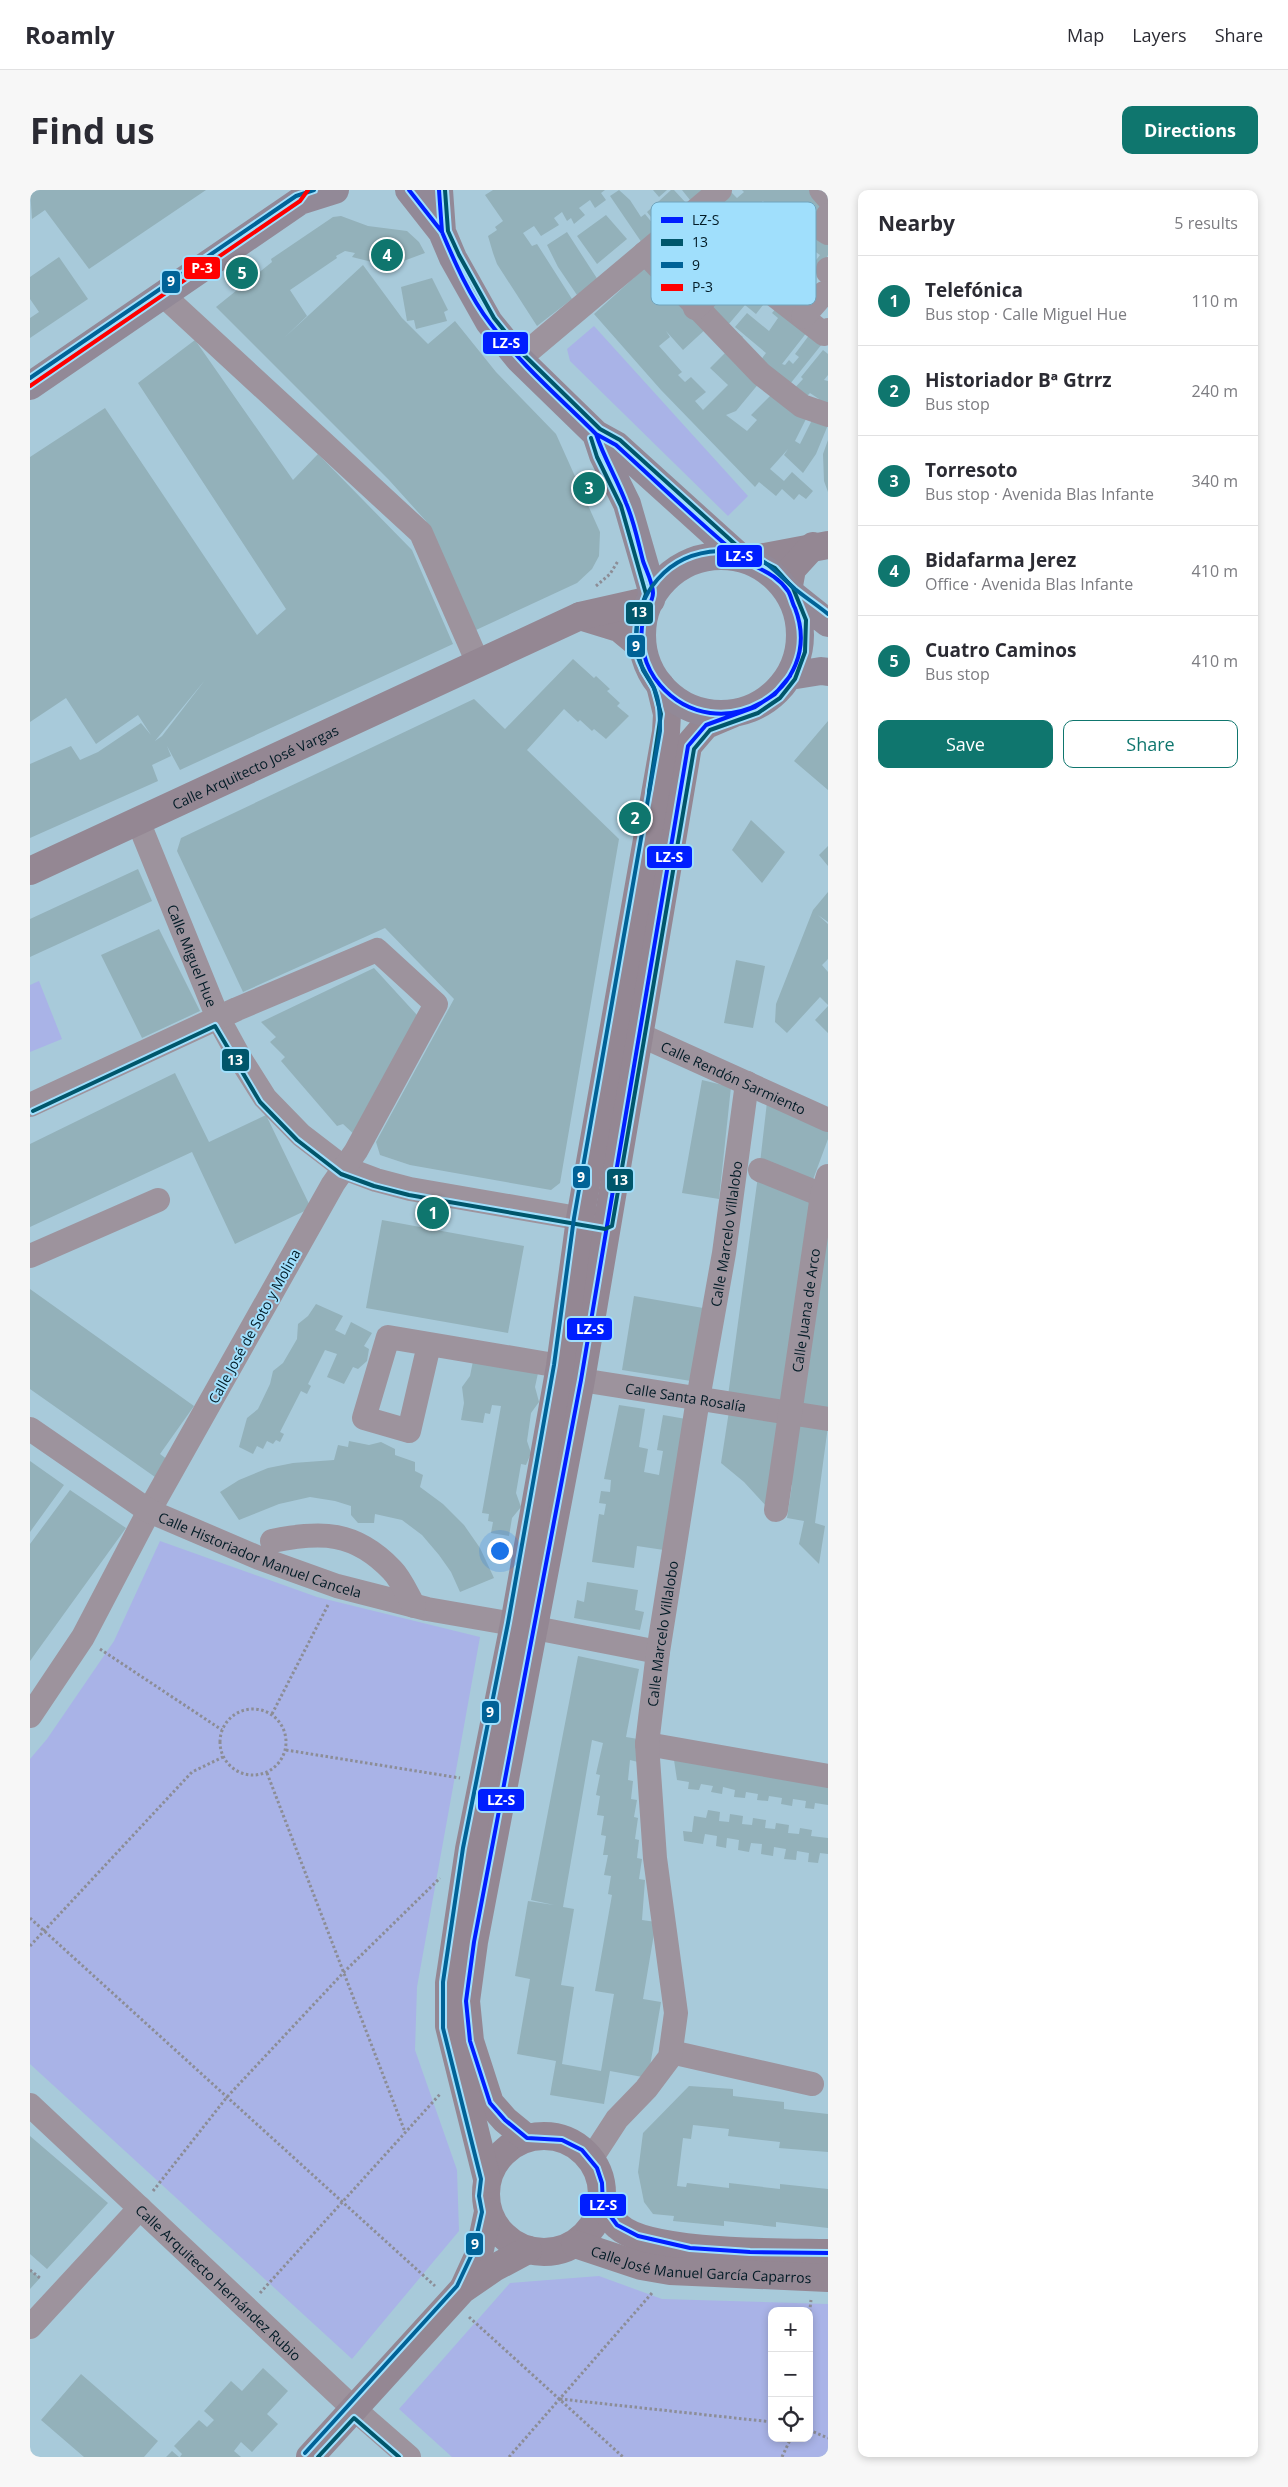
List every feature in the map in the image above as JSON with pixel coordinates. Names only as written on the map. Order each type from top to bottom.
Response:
[{"type":"main road","points":[[30,386],[164,296],[304,195],[334,190]]},
{"type":"main road","points":[[409,190],[442,232]]},
{"type":"main road","points":[[439,190],[442,232],[452,258],[488,322],[518,359],[596,434],[616,445],[744,559],[770,572],[788,591],[828,622]]},
{"type":"main road","points":[[596,434],[603,455],[627,504],[652,597]]},
{"type":"main road","points":[[744,559],[714,556],[681,566],[666,577],[652,597],[643,620],[642,647],[649,668],[660,685],[680,703],[705,713],[732,714],[755,707],[775,694],[790,676],[799,650],[800,622],[788,591]]},
{"type":"main road","points":[[790,676],[821,671],[828,672]]},
{"type":"street","points":[[706,202],[720,190]]},
{"type":"street","points":[[820,190],[828,198]]},
{"type":"street","points":[[828,215],[820,228],[828,234]]},
{"type":"street","points":[[518,359],[651,249]]},
{"type":"street","points":[[645,254],[651,260]]},
{"type":"street","points":[[816,295],[826,278]]},
{"type":"street","points":[[164,296],[420,533],[478,664]]},
{"type":"street","points":[[693,305],[761,374],[802,406],[828,415]]},
{"type":"street","points":[[696,308],[699,305]]},
{"type":"street","points":[[788,305],[824,334],[828,330]]},
{"type":"street","points":[[803,317],[810,305]]},
{"type":"street","points":[[744,559],[821,546]]},
{"type":"street","points":[[788,591],[792,569],[821,546]]},
{"type":"street","name":"Calle Arquitecto José Vargas","points":[[30,871],[580,616],[652,597]]},
{"type":"street","points":[[580,616],[619,628],[642,647]]},
{"type":"street","points":[[527,2138],[504,2120],[490,2103],[470,2041],[466,2001],[524,1626],[570,1373],[666,732],[667,714],[660,685]]},
{"type":"street","points":[[593,1221],[638,1034],[688,746],[706,725],[732,714]]},
{"type":"street","name":"Calle Miguel Hue","points":[[138,821],[218,1018],[240,1060],[265,1098],[301,1135],[344,1168],[376,1180],[410,1188],[593,1221]]},
{"type":"street","name":"Calle José de Soto y Molina","points":[[30,1716],[83,1637],[149,1511],[436,1004],[377,950],[218,1018]]},
{"type":"street","points":[[30,1106],[218,1018]]},
{"type":"street","name":"Calle Rendón Sarmiento","points":[[638,1034],[748,1082],[828,1120]]},
{"type":"street","name":"Calle Marcelo Villalobo","points":[[591,2159],[617,2119],[646,2089],[670,2057],[671,2052],[676,2013],[655,1858],[647,1744],[658,1652],[698,1400],[724,1253],[748,1082]]},
{"type":"street","points":[[760,1170],[825,1186]]},
{"type":"street","name":"Calle Juana de Arco","points":[[776,1510],[825,1186]]},
{"type":"street","points":[[30,1256],[158,1200]]},
{"type":"street","name":"Calle Santa Rosalía","points":[[429,1345],[698,1400],[828,1419]]},
{"type":"street","name":"Calle Historiador Manuel Cancela","points":[[30,1430],[149,1511],[258,1558],[337,1586],[414,1606],[658,1652]]},
{"type":"street","points":[[272,1541],[300,1535],[331,1535],[353,1542],[373,1554],[393,1571],[414,1606]]},
{"type":"street","points":[[487,2179],[449,2026],[449,1983],[482,1782],[524,1626]]},
{"type":"street","points":[[647,1744],[828,1776]]},
{"type":"street","points":[[671,2052],[812,2084]]},
{"type":"street","name":"Calle Arquitecto Hernández Rubio","points":[[30,2105],[354,2409],[409,2457]]},
{"type":"street","points":[[544,2135],[562,2138],[578,2146],[591,2159],[601,2180],[602,2204],[596,2220],[587,2233],[575,2244],[552,2252],[528,2250],[511,2242],[497,2229],[488,2212],[485,2196],[487,2179],[496,2161],[509,2147],[527,2138],[544,2135]]},
{"type":"street","name":"Calle José Manuel García Caparros","points":[[602,2204],[618,2227],[647,2240],[701,2249],[828,2253]]},
{"type":"street","points":[[30,2327],[140,2208]]},
{"type":"street","points":[[457,2296],[479,2254],[488,2212]]},
{"type":"street","name":"Calle José Manuel García Caparros","points":[[575,2244],[641,2266],[670,2271],[828,2278]]},
{"type":"street","points":[[310,2457],[457,2296],[494,2268],[528,2250]]},
{"type":"path","points":[[272,1714],[337,1586]]},
{"type":"path","points":[[83,1637],[222,1730]]},
{"type":"path","points":[[253,1709],[272,1714],[281,1724],[286,1737],[286,1750],[279,1764],[267,1773],[250,1776],[234,1770],[223,1757],[220,1744],[222,1730],[234,1715],[253,1709]]},
{"type":"path","points":[[286,1750],[482,1782]]},
{"type":"path","points":[[30,1946],[192,1772],[223,1757]]},
{"type":"path","points":[[267,1773],[405,2132]]},
{"type":"path","points":[[140,2208],[227,2097],[344,1972],[442,1876]]},
{"type":"path","points":[[30,1918],[342,2202],[457,2296],[560,2399],[623,2457]]},
{"type":"path","points":[[247,2308],[460,2073]]},
{"type":"path","points":[[30,2270],[40,2278]]},
{"type":"path","points":[[509,2457],[670,2271]]},
{"type":"path","points":[[560,2399],[768,2422]]},
{"type":"path","points":[[813,2432],[828,2438]]},
{"type":"path","points":[[782,2457],[789,2442]]},
{"type":"shaded area","points":[[594,326],[748,496],[728,516],[570,361],[567,349]]},
{"type":"shaded area","points":[[39,981],[62,1039],[30,1052],[30,985]]},
{"type":"shaded area","points":[[160,1541],[317,1597],[480,1637],[417,1987],[415,2050],[457,2170],[459,2231],[352,2359],[30,2064],[30,1759],[47,1739],[114,1641]]},
{"type":"shaded area","points":[[599,2276],[662,2299],[828,2304],[828,2457],[452,2457],[399,2409],[510,2283]]},
{"type":"building","points":[[30,190],[206,190],[89,269],[45,210],[32,219]]},
{"type":"building","points":[[493,190],[605,190],[601,193],[606,200],[595,208],[590,200],[579,208],[585,215],[574,224],[571,218],[567,221],[562,212],[554,218],[559,225],[541,236],[534,226],[523,233],[532,246],[537,244],[572,299],[537,326],[497,264],[493,253],[488,236],[497,230],[495,227],[503,221],[485,195]]},
{"type":"building","points":[[619,190],[630,200],[641,217],[645,214],[651,221],[651,236],[642,243],[610,196]]},
{"type":"building","points":[[653,190],[667,190],[659,197]]},
{"type":"building","points":[[671,190],[674,190],[685,202],[658,202]]},
{"type":"building","points":[[682,190],[703,190],[690,200]]},
{"type":"building","points":[[742,190],[812,190],[828,204],[817,227],[816,202],[720,202],[731,192],[737,198],[744,192]]},
{"type":"building","points":[[651,208],[651,217],[647,212]]},
{"type":"building","points":[[606,215],[627,239],[597,264],[577,236]]},
{"type":"building","points":[[341,216],[368,226],[407,231],[419,242],[425,253],[390,266],[389,262],[372,262],[352,257],[355,253],[345,251],[336,256],[337,258],[290,290],[307,316],[284,338],[363,265],[402,318],[428,344],[455,321],[496,372],[556,434],[600,532],[599,556],[592,569],[577,583],[476,630],[426,521],[389,480],[216,307],[272,262],[271,259],[333,217]]},
{"type":"building","points":[[567,232],[598,280],[577,295],[558,267],[547,245]]},
{"type":"building","points":[[822,233],[828,237],[828,255],[821,271],[816,267],[816,260],[820,255],[816,252],[816,240]]},
{"type":"building","points":[[59,257],[88,299],[30,338],[30,318],[39,312],[30,299],[30,277]]},
{"type":"building","points":[[649,264],[651,266],[651,305],[687,305],[708,327],[683,350],[666,331],[670,337],[659,346],[682,372],[678,375],[685,382],[691,377],[706,392],[695,401],[703,410],[728,385],[710,368],[727,351],[760,382],[736,411],[726,415],[747,431],[757,420],[751,415],[771,395],[807,417],[795,441],[800,444],[813,418],[828,425],[816,454],[803,473],[784,455],[788,449],[770,469],[784,481],[792,472],[813,491],[806,499],[799,494],[794,500],[782,489],[776,496],[759,482],[755,487],[661,390],[594,314]]},
{"type":"building","points":[[432,278],[448,310],[444,312],[447,321],[416,329],[414,320],[407,321],[401,287]]},
{"type":"building","points":[[816,284],[823,289],[816,297]]},
{"type":"building","points":[[712,305],[745,305],[728,325],[743,337],[737,344],[708,314]]},
{"type":"building","points":[[745,305],[763,305],[756,314]]},
{"type":"building","points":[[781,305],[811,327],[782,364],[785,365],[789,360],[793,364],[799,357],[795,354],[810,334],[826,339],[786,389],[757,365],[766,353],[735,327],[747,313],[769,331],[778,318],[772,313]]},
{"type":"building","points":[[798,305],[810,305],[803,313]]},
{"type":"building","points":[[195,340],[293,480],[318,454],[412,550],[453,644],[180,770],[167,746],[171,756],[152,765],[158,781],[30,838],[30,764],[71,746],[80,760],[98,752],[141,723],[151,735],[138,715],[96,744],[66,698],[30,722],[30,457],[105,408],[257,635],[286,609],[138,383]],"holes":[[[205,680],[162,736],[155,741]]]},
{"type":"building","points":[[823,350],[828,354],[828,375],[824,380],[828,381],[828,410],[815,405],[819,399],[810,393],[803,400],[790,393],[803,379],[801,377]]},
{"type":"building","points":[[828,440],[828,492],[824,481],[823,454]]},
{"type":"building","points":[[573,659],[594,678],[596,676],[610,689],[607,691],[620,703],[617,706],[629,716],[606,739],[594,729],[592,731],[580,720],[578,722],[564,709],[527,750],[619,839],[560,1183],[551,1190],[410,1165],[380,1155],[376,1142],[454,999],[385,928],[243,992],[177,851],[181,838],[474,699],[505,729]]},
{"type":"building","points":[[828,721],[828,790],[794,761]]},
{"type":"building","points":[[751,820],[785,852],[762,883],[732,850]]},
{"type":"building","points":[[828,846],[828,866],[819,855]]},
{"type":"building","points":[[138,869],[152,901],[30,957],[30,919]]},
{"type":"building","points":[[828,892],[828,922],[818,915],[828,924],[828,959],[822,965],[828,972],[828,1005],[820,997],[787,1033],[775,1022],[776,1004],[813,910]]},
{"type":"building","points":[[159,929],[200,1011],[142,1038],[101,955]]},
{"type":"building","points":[[736,960],[765,966],[753,1028],[724,1023]]},
{"type":"building","points":[[374,968],[417,1015],[357,1137],[343,1124],[337,1126],[281,1061],[285,1057],[270,1042],[276,1037],[261,1022]]},
{"type":"building","points":[[828,1006],[828,1033],[815,1020]]},
{"type":"building","points":[[175,1073],[209,1142],[266,1115],[311,1208],[235,1244],[192,1152],[30,1227],[30,1144]]},
{"type":"building","points":[[702,1080],[731,1087],[719,1199],[682,1193]]},
{"type":"building","points":[[767,1102],[828,1130],[828,1139],[811,1185],[760,1163]]},
{"type":"building","points":[[758,1176],[815,1201],[784,1405],[728,1396]]},
{"type":"building","points":[[382,1220],[524,1246],[508,1333],[366,1308]]},
{"type":"building","points":[[828,1223],[828,1412],[798,1409]]},
{"type":"building","points":[[30,1289],[194,1406],[160,1454],[168,1460],[155,1477],[30,1389]]},
{"type":"building","points":[[634,1296],[703,1308],[691,1381],[622,1370]]},
{"type":"building","points":[[316,1304],[343,1316],[335,1330],[345,1335],[351,1322],[372,1333],[364,1346],[369,1349],[367,1361],[358,1369],[353,1367],[344,1384],[327,1377],[337,1354],[325,1350],[308,1384],[311,1386],[307,1394],[301,1391],[280,1432],[284,1434],[280,1442],[276,1440],[273,1444],[267,1441],[263,1449],[257,1446],[253,1454],[239,1447],[247,1418],[258,1409],[270,1384],[273,1371],[283,1363],[297,1339],[298,1324],[308,1316]]},
{"type":"building","points":[[473,1361],[538,1373],[535,1387],[539,1402],[531,1413],[527,1441],[531,1453],[526,1465],[521,1464],[516,1493],[521,1507],[512,1518],[509,1536],[491,1533],[493,1522],[488,1521],[489,1514],[482,1513],[501,1406],[492,1405],[490,1414],[485,1413],[483,1423],[461,1420],[464,1403],[462,1387],[470,1376]]},
{"type":"building","points":[[619,1405],[645,1409],[639,1447],[648,1449],[644,1472],[659,1475],[663,1451],[657,1450],[663,1415],[686,1419],[664,1550],[637,1546],[634,1568],[592,1562],[599,1514],[604,1515],[606,1504],[599,1503],[601,1491],[610,1492],[611,1480],[604,1479]]},
{"type":"building","points":[[729,1411],[781,1419],[768,1508],[744,1482],[721,1463]]},
{"type":"building","points":[[797,1421],[828,1426],[815,1523],[825,1526],[819,1564],[799,1544],[804,1521],[787,1518],[792,1485],[788,1484]]},
{"type":"building","points":[[349,1441],[369,1445],[381,1442],[395,1449],[395,1455],[415,1462],[415,1471],[423,1475],[420,1487],[443,1504],[464,1525],[480,1548],[494,1578],[460,1592],[451,1572],[439,1555],[422,1535],[402,1520],[375,1514],[374,1523],[358,1523],[351,1515],[351,1506],[310,1497],[279,1504],[239,1520],[220,1492],[239,1480],[268,1468],[293,1463],[334,1460],[338,1445],[348,1447]]},
{"type":"building","points":[[30,1461],[64,1485],[30,1532]]},
{"type":"building","points":[[70,1490],[126,1528],[30,1661],[30,1544]]},
{"type":"building","points":[[587,1582],[638,1590],[635,1610],[644,1612],[640,1630],[574,1618],[577,1600],[584,1602]]},
{"type":"building","points":[[578,1656],[639,1669],[626,1737],[638,1739],[638,1762],[630,1760],[628,1780],[633,1781],[631,1799],[637,1800],[634,1817],[638,1818],[635,1839],[639,1840],[637,1858],[642,1859],[639,1879],[645,1880],[642,1920],[656,1922],[643,1999],[661,2002],[648,2078],[610,2071],[604,2104],[550,2095],[556,2061],[517,2054],[530,1979],[515,1976],[528,1901],[554,1905],[531,1900]],"holes":[[[592,1740],[603,1743],[596,1774],[600,1775],[596,1795],[600,1796],[597,1815],[604,1816],[601,1835],[606,1836],[603,1855],[608,1855],[604,1875],[611,1876],[608,1894],[612,1895],[595,1991],[614,1994],[601,2071],[562,2064],[574,1987],[561,1985],[574,1909],[563,1907]]]},
{"type":"building","points":[[674,1760],[828,1785],[828,1805],[815,1803],[814,1809],[805,1808],[806,1801],[793,1799],[792,1806],[781,1804],[782,1798],[769,1796],[768,1801],[757,1800],[758,1794],[746,1792],[745,1798],[734,1797],[735,1790],[723,1787],[722,1794],[711,1792],[713,1786],[701,1784],[699,1790],[688,1789],[689,1782],[677,1780]]},
{"type":"building","points":[[708,1810],[720,1812],[719,1821],[729,1822],[730,1814],[743,1816],[742,1824],[752,1825],[753,1818],[766,1820],[765,1828],[775,1829],[776,1823],[789,1825],[788,1833],[799,1834],[800,1828],[812,1830],[811,1836],[828,1838],[828,1854],[820,1853],[818,1863],[808,1862],[809,1853],[797,1851],[796,1860],[784,1859],[786,1849],[774,1847],[773,1856],[761,1854],[762,1844],[751,1843],[749,1852],[738,1850],[739,1840],[727,1838],[726,1848],[716,1846],[717,1836],[705,1834],[703,1844],[684,1841],[683,1831],[692,1832],[694,1816],[706,1818]]},
{"type":"building","points":[[689,2086],[733,2089],[733,2096],[784,2102],[784,2109],[828,2114],[828,2152],[779,2148],[780,2142],[728,2136],[729,2129],[693,2125],[691,2139],[683,2138],[677,2186],[686,2187],[687,2183],[729,2188],[729,2183],[780,2189],[780,2184],[828,2189],[828,2228],[776,2222],[776,2227],[724,2221],[724,2226],[673,2221],[674,2216],[653,2214],[644,2202],[638,2172],[643,2133]]},
{"type":"building","points":[[30,2136],[108,2203],[47,2269],[30,2254]]},
{"type":"building","points":[[30,2270],[40,2278],[30,2289]]},
{"type":"building","points":[[263,2368],[288,2391],[267,2414],[278,2424],[252,2452],[241,2442],[234,2451],[241,2457],[180,2457],[182,2454],[174,2446],[199,2420],[207,2427],[214,2420],[204,2411],[231,2381],[242,2391]]},
{"type":"building","points":[[81,2374],[158,2441],[144,2457],[84,2457],[41,2420]]},
{"type":"building","points":[[172,2451],[179,2457],[166,2457]]},
{"type":"transit line","name":"P-3","points":[[30,386],[300,201],[308,190]]},
{"type":"transit line","name":"9","points":[[30,378],[296,196],[314,190]]},
{"type":"transit line","name":"LZ-S","points":[[409,190],[442,232]]},
{"type":"transit line","name":"LZ-S","points":[[439,190],[442,232]]},
{"type":"transit line","name":"13","points":[[33,1111],[215,1026],[260,1102],[297,1140],[341,1174],[374,1186],[409,1195],[605,1229],[612,1226],[694,749],[710,730],[758,713],[780,698],[795,679],[805,652],[806,620],[793,588],[775,568],[745,553],[620,440],[600,429],[524,355],[494,318],[459,255],[448,231],[445,190]]},
{"type":"transit line","name":"LZ-S","points":[[442,232],[469,291],[490,323],[528,367],[596,434]]},
{"type":"transit line","name":"LZ-S","points":[[596,434],[616,445],[723,543],[745,561],[770,574],[789,593],[795,608],[801,638],[796,664],[782,687],[761,703],[737,712],[710,713],[684,704],[660,685],[650,670],[646,662],[641,635],[644,618],[653,596],[652,585],[643,561],[629,510],[596,434]]},
{"type":"transit line","name":"13","points":[[591,438],[597,457],[621,506],[646,594],[637,619],[636,648],[643,670],[654,688],[661,714],[649,792]]},
{"type":"transit line","name":"9","points":[[305,2453],[457,2286],[473,2252],[482,2212],[479,2196],[481,2179],[443,2028],[443,1982],[463,1848],[508,1623],[554,1365],[574,1218],[660,731],[657,697],[636,651],[637,626],[641,609],[648,593],[658,579],[684,559],[701,553],[734,551],[750,554],[763,561],[828,614]]},
{"type":"transit line","name":"LZ-S","points":[[790,676],[775,694],[755,707],[706,725],[688,746],[581,1380],[474,1942],[466,2001],[470,2041],[490,2103],[505,2120],[527,2138],[562,2140],[582,2150],[597,2168],[602,2183],[603,2206],[617,2225],[638,2236],[690,2248],[750,2252],[828,2253]]},
{"type":"transit line","name":"13","points":[[318,2457],[354,2418],[399,2457]]},
{"type":"place","name":"Bidafarma Jerez","points":[[387,255]]},
{"type":"place","name":"Cuatro Caminos","points":[[242,273]]},
{"type":"place","name":"Torresoto","points":[[589,488]]},
{"type":"place","name":"Historiador Bª Gtrrz","points":[[635,818]]},
{"type":"place","name":"Telefónica","points":[[433,1213]]}]
